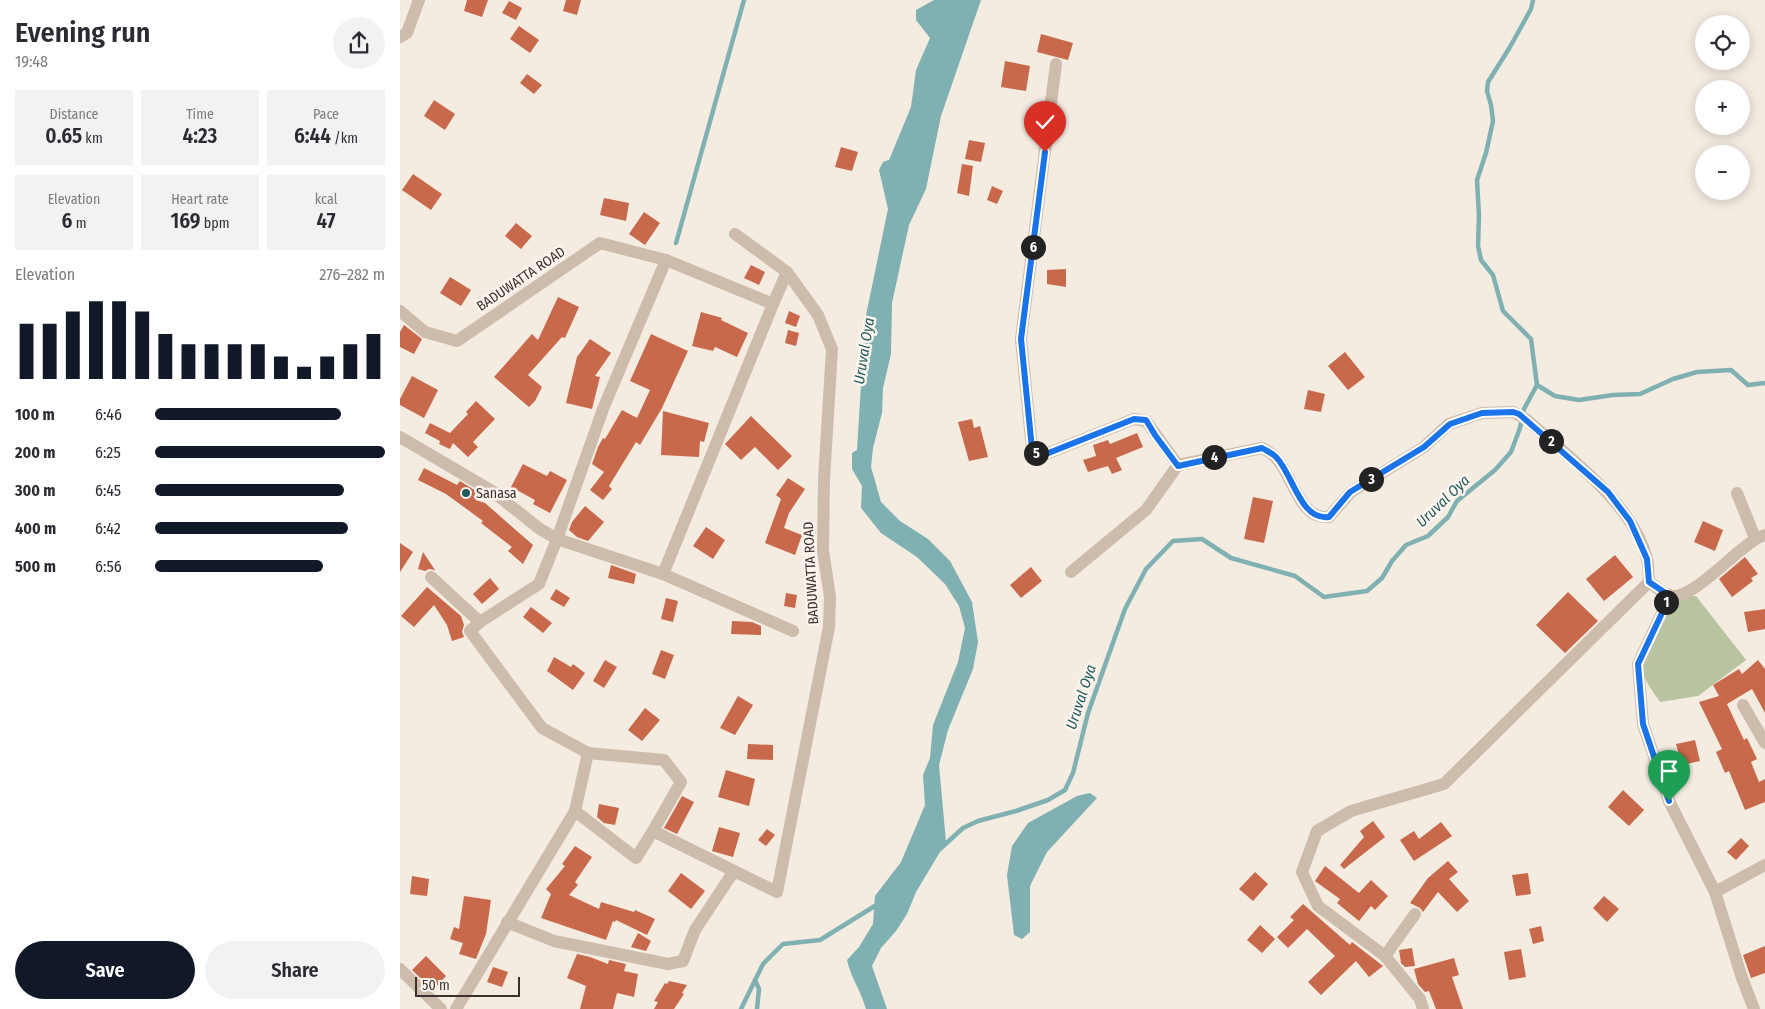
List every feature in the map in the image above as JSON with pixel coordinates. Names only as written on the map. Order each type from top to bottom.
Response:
[{"type":"street","points":[[404,35],[419,0]]},
{"type":"street","points":[[1056,64],[1021,339],[1032,449],[1037,454],[1046,454],[1140,418],[1146,420],[1178,466]]},
{"type":"street","name":"BADUWATTA ROAD","points":[[734,871],[777,892],[829,627],[830,597],[823,550],[824,480],[832,349],[818,315],[787,272],[735,234]]},
{"type":"street","name":"BADUWATTA ROAD","points":[[400,311],[425,332],[457,341],[600,243],[666,260],[773,304]]},
{"type":"street","points":[[575,811],[636,858],[681,782],[664,760],[588,753],[542,728],[470,631],[480,622],[539,584],[558,536],[602,409],[666,260]]},
{"type":"street","points":[[663,574],[787,272]]},
{"type":"street","points":[[1071,572],[1146,510],[1178,466],[1262,448],[1276,457],[1309,512],[1319,518],[1329,517],[1350,492],[1424,447],[1450,424],[1482,413],[1513,412],[1522,417],[1608,492],[1630,521],[1647,559],[1649,582]]},
{"type":"street","name":"BADUWATTA ROAD","points":[[400,437],[492,491],[540,529],[663,574],[794,631]]},
{"type":"street","points":[[1649,582],[1670,596],[1682,595],[1698,585],[1760,536],[1737,493]]},
{"type":"street","points":[[431,577],[480,622]]},
{"type":"street","points":[[1423,1009],[1420,999],[1385,956],[1318,906],[1302,872],[1317,831],[1351,811],[1444,784],[1649,582]]},
{"type":"street","points":[[1670,596],[1638,664],[1643,724],[1669,801],[1714,892],[1754,1009]]},
{"type":"street","points":[[1743,704],[1765,743]]},
{"type":"street","points":[[456,1009],[575,811],[588,753]]},
{"type":"street","points":[[508,922],[554,941],[668,964],[683,960],[695,930],[734,871],[653,831]]},
{"type":"street","points":[[1714,892],[1765,866]]},
{"type":"street","points":[[1385,956],[1415,914]]},
{"type":"street","points":[[400,970],[441,1009]]},
{"type":"green space","points":[[1670,596],[1696,596],[1746,660],[1698,696],[1660,702],[1649,686],[1638,664]]},
{"type":"water","points":[[934,0],[981,0],[941,116],[926,189],[909,225],[892,303],[891,354],[883,388],[882,413],[873,448],[871,467],[881,502],[900,521],[928,539],[950,561],[972,602],[978,642],[973,669],[948,730],[939,765],[946,842],[916,892],[907,914],[896,931],[881,948],[872,966],[887,1009],[866,1009],[847,960],[859,947],[873,924],[875,896],[901,862],[925,805],[923,775],[930,758],[933,725],[958,662],[965,628],[959,606],[945,584],[917,557],[881,533],[861,508],[862,486],[852,469],[852,453],[857,450],[865,320],[888,209],[879,170],[883,162],[889,160],[911,107],[916,70],[930,38],[916,20],[916,10]]},
{"type":"water","points":[[1090,793],[1097,798],[1047,852],[1030,886],[1030,932],[1022,939],[1014,935],[1007,875],[1012,846],[1028,823],[1077,796]]},
{"type":"building","points":[[467,0],[488,0],[482,17],[464,11]]},
{"type":"building","points":[[566,0],[581,0],[577,15],[563,11]]},
{"type":"building","points":[[509,1],[522,8],[516,20],[502,13]]},
{"type":"building","points":[[519,26],[539,40],[530,53],[510,39]]},
{"type":"building","points":[[1041,34],[1073,43],[1068,60],[1037,52]]},
{"type":"building","points":[[1005,61],[1030,66],[1026,91],[1001,87]]},
{"type":"building","points":[[527,74],[542,85],[534,94],[520,83]]},
{"type":"building","points":[[434,100],[455,114],[445,130],[424,116]]},
{"type":"building","points":[[969,140],[985,143],[981,162],[965,159]]},
{"type":"building","points":[[841,147],[858,152],[852,171],[835,167]]},
{"type":"building","points":[[962,164],[973,166],[969,196],[957,193]]},
{"type":"building","points":[[413,174],[442,194],[431,210],[402,190]]},
{"type":"building","points":[[992,186],[1003,191],[997,204],[987,200]]},
{"type":"building","points":[[604,198],[629,203],[626,221],[600,215]]},
{"type":"building","points":[[644,212],[660,223],[645,245],[629,234]]},
{"type":"building","points":[[516,223],[532,236],[521,249],[505,236]]},
{"type":"building","points":[[751,265],[765,272],[759,285],[744,278]]},
{"type":"building","points":[[1066,269],[1066,287],[1047,284],[1047,270]]},
{"type":"building","points":[[450,277],[471,290],[461,306],[440,293]]},
{"type":"building","points":[[558,297],[579,307],[565,338],[562,337],[528,375],[542,387],[535,401],[529,407],[494,377],[532,334],[538,340]]},
{"type":"building","points":[[789,311],[800,316],[796,327],[785,323]]},
{"type":"building","points":[[701,312],[722,318],[721,320],[748,333],[737,357],[715,347],[713,351],[692,346]]},
{"type":"building","points":[[404,325],[422,339],[414,354],[400,347],[400,332]]},
{"type":"building","points":[[788,330],[799,333],[796,346],[785,343]]},
{"type":"building","points":[[651,334],[688,351],[662,408],[640,445],[636,442],[609,486],[612,489],[603,500],[590,490],[604,472],[592,464],[603,438],[605,439],[622,410],[637,418],[650,390],[630,381]]},
{"type":"building","points":[[590,339],[611,353],[595,376],[600,377],[592,409],[566,403],[577,357]]},
{"type":"building","points":[[1345,352],[1365,377],[1348,390],[1328,366]]},
{"type":"building","points":[[412,376],[438,390],[424,418],[400,405],[400,399]]},
{"type":"building","points":[[1308,390],[1325,394],[1321,412],[1304,409]]},
{"type":"building","points":[[476,401],[495,419],[473,442],[478,447],[468,457],[453,443],[450,449],[439,444],[440,441],[425,433],[430,423],[450,433],[468,414],[466,412]]},
{"type":"building","points":[[663,411],[709,423],[704,442],[700,441],[699,457],[661,455]]},
{"type":"building","points":[[751,416],[792,456],[778,470],[755,447],[741,460],[725,444]]},
{"type":"building","points":[[972,419],[974,428],[980,426],[988,457],[969,461],[958,422]]},
{"type":"building","points":[[1137,433],[1143,447],[1116,458],[1122,470],[1112,474],[1108,466],[1088,472],[1083,460],[1096,456],[1093,445],[1108,440],[1110,444]]},
{"type":"building","points":[[523,464],[547,476],[550,471],[567,480],[550,513],[533,504],[535,500],[511,487]]},
{"type":"building","points":[[424,468],[457,485],[460,481],[481,494],[476,500],[485,503],[533,545],[523,564],[508,551],[512,547],[481,523],[483,521],[446,494],[418,480]]},
{"type":"building","points":[[788,478],[805,489],[789,513],[784,528],[802,535],[795,555],[765,543],[781,499],[776,495]]},
{"type":"building","points":[[1253,497],[1273,501],[1264,543],[1244,539]]},
{"type":"building","points":[[585,506],[604,522],[588,541],[577,537],[569,530],[572,522]]},
{"type":"building","points":[[1703,521],[1723,530],[1715,551],[1694,542]]},
{"type":"building","points":[[706,527],[725,540],[713,559],[693,546]]},
{"type":"building","points":[[400,543],[413,552],[400,572]]},
{"type":"building","points":[[423,552],[435,570],[429,569],[425,571],[418,569]]},
{"type":"building","points":[[1615,555],[1633,577],[1604,601],[1586,579]]},
{"type":"building","points":[[1745,557],[1758,574],[1751,578],[1753,581],[1732,597],[1719,579]]},
{"type":"building","points":[[611,565],[636,574],[634,584],[608,578]]},
{"type":"building","points":[[1031,567],[1042,581],[1021,598],[1010,585]]},
{"type":"building","points":[[490,578],[499,589],[482,604],[473,594]]},
{"type":"building","points":[[427,587],[461,616],[464,625],[462,632],[464,637],[452,641],[447,625],[434,605],[414,627],[401,616]]},
{"type":"building","points":[[556,589],[570,598],[564,607],[550,599]]},
{"type":"building","points":[[1568,592],[1598,621],[1565,653],[1536,625]]},
{"type":"building","points":[[786,593],[797,595],[795,608],[784,606]]},
{"type":"building","points":[[666,598],[678,601],[673,622],[661,619]]},
{"type":"building","points":[[531,607],[552,623],[543,633],[523,617]]},
{"type":"building","points":[[1765,609],[1765,629],[1748,632],[1744,612]]},
{"type":"building","points":[[732,621],[752,622],[761,626],[761,635],[731,634]]},
{"type":"building","points":[[661,650],[674,655],[665,679],[652,674]]},
{"type":"building","points":[[554,657],[571,667],[573,664],[585,673],[573,690],[547,671]]},
{"type":"building","points":[[605,660],[617,667],[604,688],[593,681]]},
{"type":"building","points":[[1758,660],[1765,669],[1765,713],[1752,689],[1727,704],[1744,740],[1747,738],[1757,759],[1751,762],[1759,782],[1765,779],[1765,802],[1745,810],[1729,771],[1725,773],[1716,752],[1722,749],[1699,702],[1719,696],[1713,685],[1739,669],[1742,674]]},
{"type":"building","points":[[738,696],[753,705],[735,735],[720,728]]},
{"type":"building","points":[[645,708],[660,720],[642,741],[628,730]]},
{"type":"building","points":[[1695,740],[1700,761],[1682,765],[1676,744]]},
{"type":"building","points":[[748,744],[773,745],[773,760],[747,759]]},
{"type":"building","points":[[726,770],[755,779],[749,806],[718,797]]},
{"type":"building","points":[[1623,790],[1644,810],[1629,826],[1608,807]]},
{"type":"building","points":[[682,796],[694,802],[677,834],[664,828]]},
{"type":"building","points":[[599,804],[619,808],[615,825],[604,823],[597,817]]},
{"type":"building","points":[[1373,821],[1385,837],[1344,869],[1340,865],[1364,837],[1360,831]]},
{"type":"building","points":[[1441,822],[1452,836],[1414,861],[1400,840],[1414,831],[1419,839]]},
{"type":"building","points":[[719,827],[740,833],[733,857],[712,851]]},
{"type":"building","points":[[767,829],[775,835],[766,846],[758,840]]},
{"type":"building","points":[[1741,838],[1749,846],[1736,860],[1727,852]]},
{"type":"building","points":[[575,846],[592,857],[575,882],[578,885],[569,895],[599,909],[601,902],[634,912],[635,910],[655,919],[647,935],[616,920],[615,922],[613,921],[606,940],[541,918],[551,894],[546,889],[565,866],[562,864]]},
{"type":"building","points":[[1448,861],[1458,872],[1449,879],[1469,901],[1457,912],[1438,892],[1423,912],[1420,908],[1410,903],[1428,878]]},
{"type":"building","points":[[1325,866],[1359,893],[1371,880],[1388,896],[1375,910],[1371,906],[1359,921],[1337,903],[1340,899],[1315,881]]},
{"type":"building","points":[[1255,872],[1268,884],[1253,901],[1239,889]]},
{"type":"building","points":[[681,873],[705,891],[691,909],[668,891]]},
{"type":"building","points":[[1528,873],[1531,894],[1516,896],[1512,875]]},
{"type":"building","points":[[412,876],[429,879],[427,896],[410,894]]},
{"type":"building","points":[[464,896],[491,900],[486,934],[476,959],[459,954],[463,943],[450,939],[454,927],[459,929]]},
{"type":"building","points":[[1604,896],[1619,909],[1607,922],[1593,908]]},
{"type":"building","points":[[1303,904],[1350,945],[1352,942],[1383,966],[1369,977],[1356,961],[1321,995],[1308,982],[1335,956],[1307,929],[1288,948],[1277,937],[1294,920],[1290,917]]},
{"type":"building","points":[[1260,925],[1275,939],[1262,953],[1247,940]]},
{"type":"building","points":[[1541,926],[1544,941],[1533,944],[1529,929]]},
{"type":"building","points":[[638,933],[651,941],[646,951],[631,947]]},
{"type":"building","points":[[1765,946],[1765,973],[1751,978],[1743,955]]},
{"type":"building","points":[[1412,948],[1415,966],[1405,967],[1401,963],[1399,950]]},
{"type":"building","points":[[1521,949],[1526,977],[1509,980],[1504,952]]},
{"type":"building","points":[[577,954],[608,964],[609,960],[626,964],[624,971],[638,974],[634,997],[617,993],[613,1009],[580,1009],[586,986],[567,978]]},
{"type":"building","points":[[426,956],[446,976],[433,990],[412,970]]},
{"type":"building","points":[[1454,958],[1459,975],[1452,977],[1463,1009],[1436,1009],[1429,991],[1425,992],[1418,984],[1414,969]]},
{"type":"building","points":[[493,967],[508,972],[502,987],[487,982]]},
{"type":"building","points":[[669,981],[687,985],[682,993],[684,994],[674,1009],[654,1009],[658,1002],[654,1001],[665,983],[667,984]]},
{"type":"waterway","points":[[676,243],[744,0]]},
{"type":"waterway","points":[[1533,0],[1531,9],[1488,82],[1487,91],[1493,121],[1486,153],[1477,180],[1478,246],[1481,260],[1493,275],[1503,311],[1531,339],[1537,385]]},
{"type":"waterway","name":"Uruval Oya","points":[[940,849],[963,828],[978,821],[1048,800],[1065,790],[1073,773],[1088,713],[1125,609],[1146,569],[1173,541],[1202,539],[1231,558],[1295,576],[1324,597],[1367,591],[1382,578],[1392,561],[1406,545],[1428,536],[1448,517],[1457,501],[1495,470],[1511,452],[1520,428],[1524,409],[1537,385],[1555,396],[1579,400],[1613,395],[1640,394],[1673,379],[1697,372],[1731,370],[1748,385],[1765,383]]},
{"type":"waterway","name":"Uruval Oya","points":[[741,1009],[763,964],[783,944],[820,940],[878,904]]},
{"type":"waterway","points":[[755,980],[759,989],[757,1009]]},
{"type":"place","name":"Sanasa","points":[[466,493]]},
{"type":"route","points":[[1045,152],[1021,339],[1032,449],[1037,454],[1046,454],[1140,418],[1146,420],[1178,466],[1262,448],[1276,457],[1309,512],[1319,518],[1329,517],[1350,492],[1424,447],[1450,424],[1482,413],[1513,412],[1519,414],[1608,492],[1630,521],[1647,559],[1649,582],[1670,596],[1638,664],[1643,724],[1669,801]]}]
